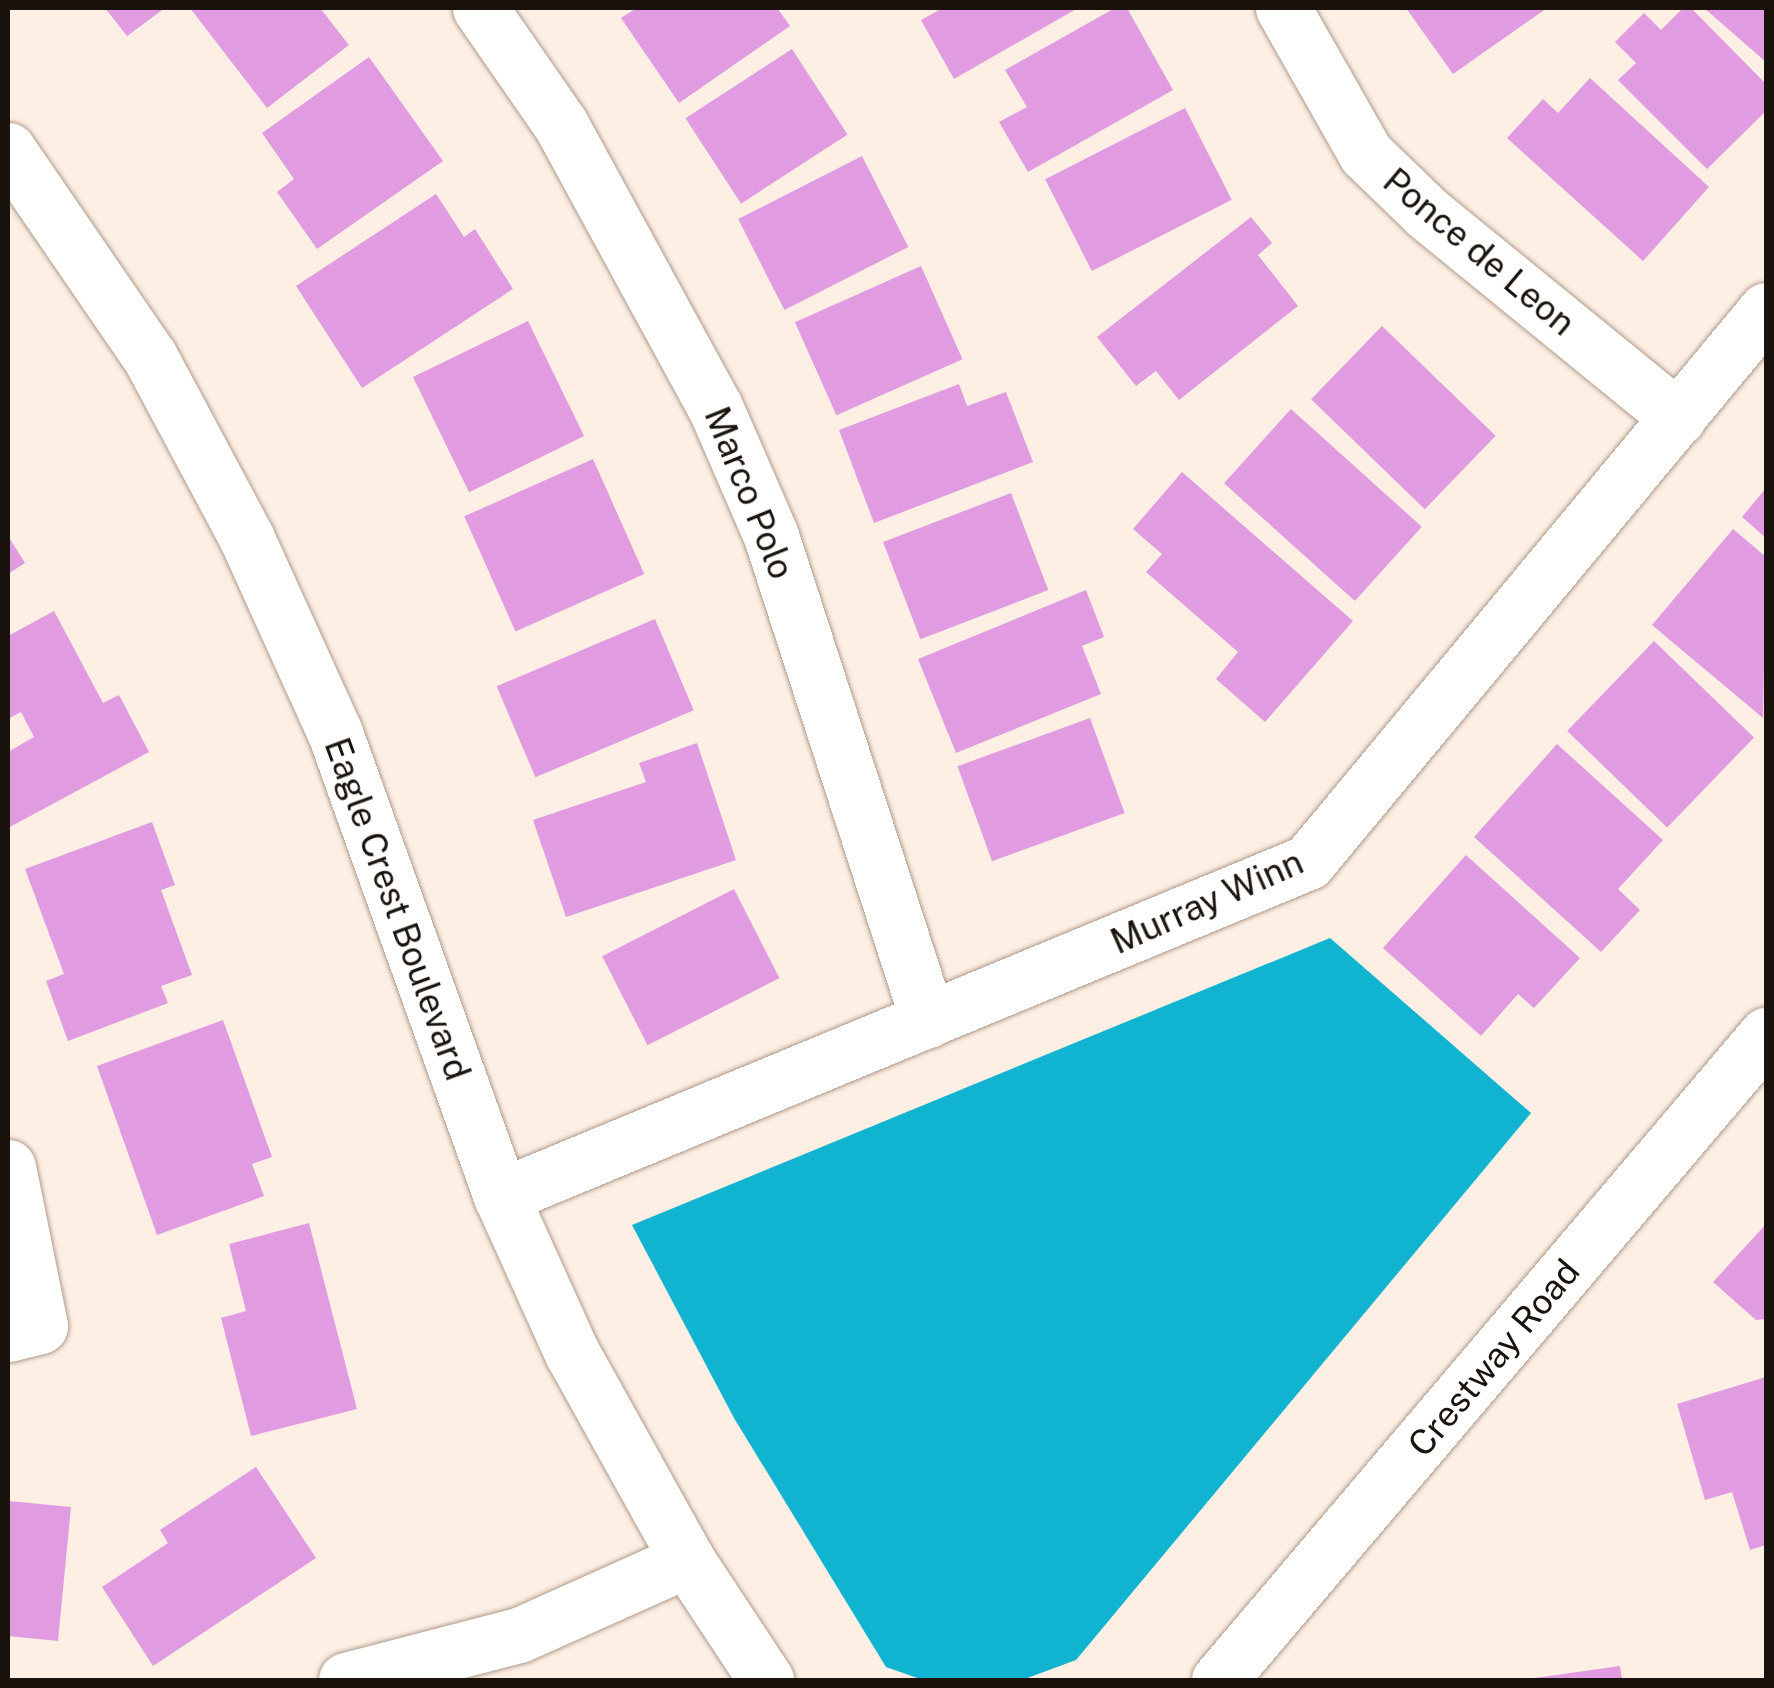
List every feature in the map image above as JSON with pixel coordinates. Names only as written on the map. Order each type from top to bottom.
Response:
[{"type":"street","name":"Marco Polo","points":[[480,8],[562,125],[716,408],[771,536],[928,1020]]},
{"type":"street","name":"Ponce de Leon","points":[[1283,8],[1366,154],[1427,214],[1678,418]]},
{"type":"street","name":"Eagle Crest Boulevard","points":[[8,150],[150,357],[247,539],[334,734],[501,1196],[572,1354],[687,1560],[766,1680]]},
{"type":"street","name":"Murray Winn","points":[[501,1196],[1308,862],[1766,310]]},
{"type":"street","name":"Crestway Road","points":[[1218,1680],[1766,1035]]},
{"type":"street","points":[[8,1167],[24,1330]]},
{"type":"street","points":[[346,1680],[519,1636],[687,1560]]},
{"type":"water","points":[[1330,938],[1531,1113],[1076,1660],[1022,1680],[923,1680],[886,1667],[734,1418],[632,1225]]},
{"type":"building","points":[[105,8],[165,8],[127,36]]},
{"type":"building","points":[[190,8],[320,8],[349,45],[267,108]]},
{"type":"building","points":[[637,8],[777,8],[790,26],[679,103],[621,18]]},
{"type":"building","points":[[943,8],[1078,8],[954,79],[921,20]]},
{"type":"building","points":[[1115,8],[1127,8],[1173,90],[1028,172],[999,122],[1027,107],[1005,70]]},
{"type":"building","points":[[1406,8],[1547,8],[1453,74]]},
{"type":"building","points":[[1683,8],[1691,8],[1766,84],[1766,111],[1707,169],[1618,80],[1636,63],[1615,42],[1644,13],[1661,30]]},
{"type":"building","points":[[1704,8],[1766,8],[1766,62]]},
{"type":"building","points":[[792,49],[848,135],[741,204],[685,118]]},
{"type":"building","points":[[369,57],[443,161],[317,249],[277,192],[294,179],[262,133]]},
{"type":"building","points":[[1590,78],[1709,187],[1643,261],[1507,138],[1543,99],[1558,113]]},
{"type":"building","points":[[1185,108],[1232,200],[1092,271],[1045,179]]},
{"type":"building","points":[[862,156],[908,247],[784,310],[738,219]]},
{"type":"building","points":[[436,194],[464,237],[475,229],[513,289],[362,388],[296,286]]},
{"type":"building","points":[[1251,217],[1272,243],[1258,255],[1298,306],[1179,400],[1156,371],[1136,386],[1097,337]]},
{"type":"building","points":[[921,266],[962,359],[836,415],[795,322]]},
{"type":"building","points":[[528,321],[584,436],[469,492],[413,377]]},
{"type":"building","points":[[1382,326],[1496,436],[1425,509],[1311,399]]},
{"type":"building","points":[[959,384],[967,406],[1006,392],[1033,462],[874,523],[839,430]]},
{"type":"building","points":[[1291,409],[1422,527],[1355,601],[1224,483]]},
{"type":"building","points":[[593,459],[644,574],[515,631],[464,516]]},
{"type":"building","points":[[1182,472],[1353,621],[1265,722],[1216,679],[1238,652],[1146,572],[1162,554],[1133,529]]},
{"type":"building","points":[[1766,488],[1766,538],[1742,517]]},
{"type":"building","points":[[1011,493],[1048,590],[920,639],[883,542]]},
{"type":"building","points":[[1733,529],[1766,557],[1763,718],[1652,625]]},
{"type":"building","points":[[8,536],[25,563],[8,574]]},
{"type":"building","points":[[1086,590],[1104,637],[1082,646],[1101,694],[956,753],[918,659]]},
{"type":"building","points":[[54,611],[103,703],[119,695],[149,752],[8,828],[8,752],[34,737],[21,712],[8,719],[8,636]]},
{"type":"building","points":[[655,619],[694,710],[535,777],[497,686]]},
{"type":"building","points":[[1654,641],[1754,738],[1667,827],[1567,731]]},
{"type":"building","points":[[1090,718],[1125,813],[992,861],[958,766]]},
{"type":"building","points":[[697,743],[736,860],[566,917],[533,820],[646,782],[639,763]]},
{"type":"building","points":[[1557,744],[1663,840],[1618,889],[1640,910],[1601,952],[1474,837]]},
{"type":"building","points":[[152,822],[175,885],[161,890],[192,975],[161,986],[168,1003],[68,1041],[46,981],[64,974],[25,869]]},
{"type":"building","points":[[1466,855],[1580,958],[1534,1008],[1518,994],[1481,1036],[1383,948]]},
{"type":"building","points":[[734,889],[779,978],[648,1045],[602,956]]},
{"type":"building","points":[[223,1020],[272,1157],[252,1164],[264,1196],[157,1235],[97,1066]]},
{"type":"building","points":[[309,1223],[357,1409],[251,1436],[221,1318],[246,1311],[229,1244]]},
{"type":"building","points":[[1766,1224],[1766,1319],[1756,1320],[1713,1282]]},
{"type":"building","points":[[1766,1377],[1766,1545],[1750,1550],[1732,1492],[1705,1500],[1677,1404]]},
{"type":"building","points":[[256,1467],[316,1558],[153,1666],[102,1587],[168,1543],[160,1530]]},
{"type":"building","points":[[9,1501],[71,1507],[58,1641],[8,1636]]},
{"type":"building","points":[[1620,1666],[1622,1680],[1535,1680],[1535,1678]]}]
